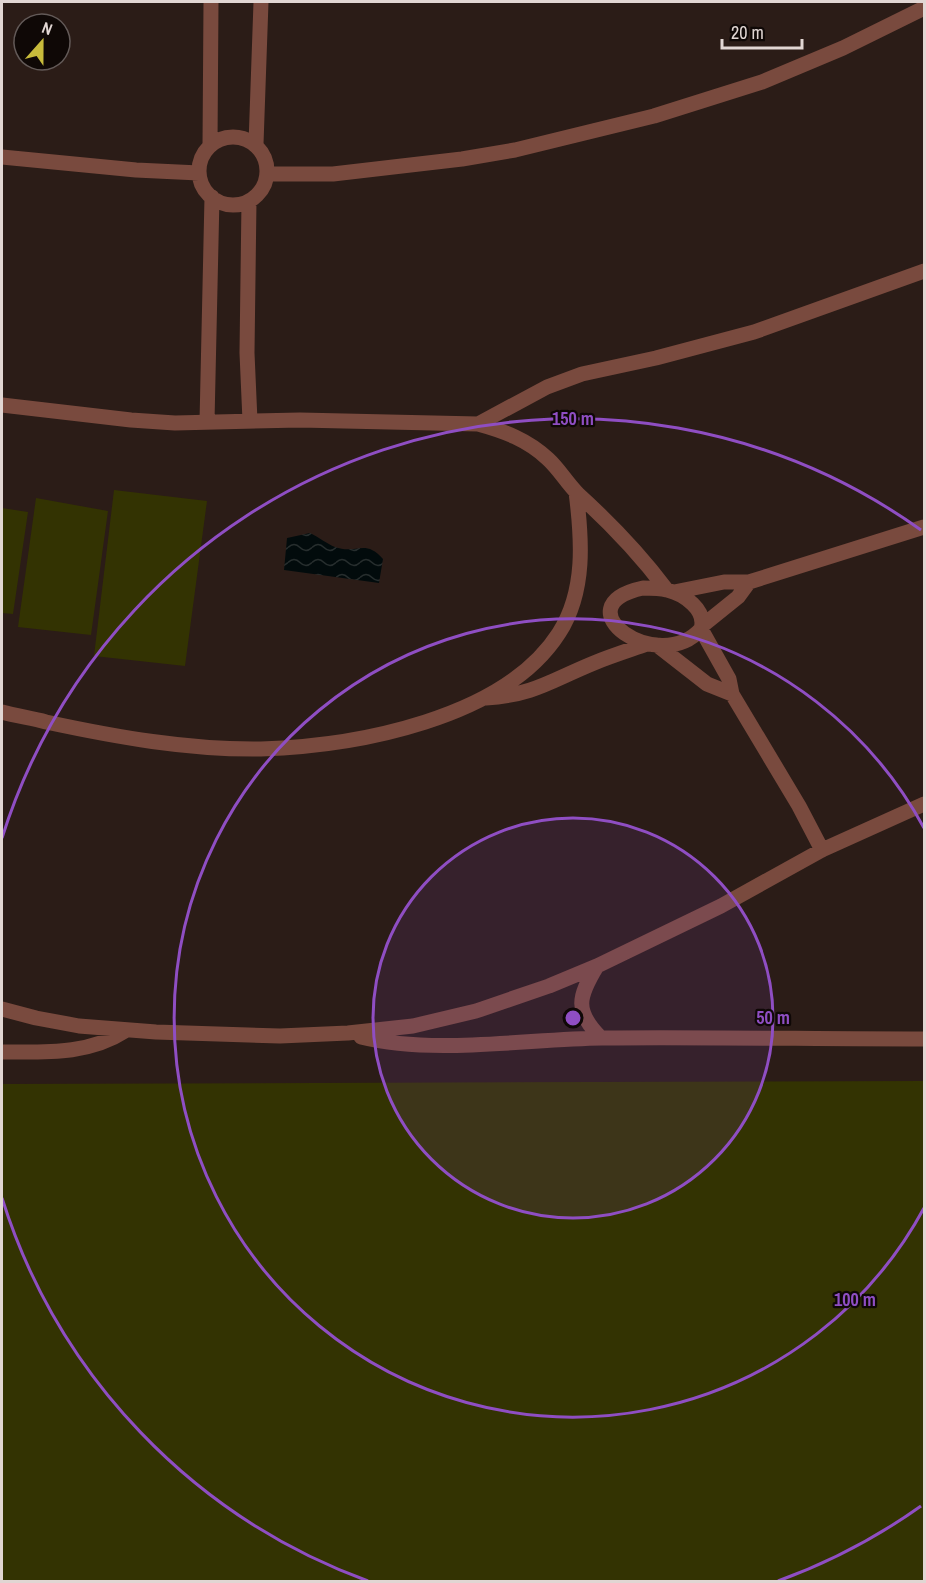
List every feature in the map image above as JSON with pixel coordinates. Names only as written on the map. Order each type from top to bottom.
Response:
[{"type":"street","points":[[210,145],[212,2]]},
{"type":"street","points":[[256,144],[261,2]]},
{"type":"street","points":[[268,174],[333,174],[462,159],[515,150],[654,116],[762,82],[843,48],[924,8]]},
{"type":"street","points":[[224,137],[241,137],[256,144],[266,158],[268,174],[262,190],[249,201],[234,205],[222,204],[205,191],[199,173],[200,159],[210,145],[224,137]]},
{"type":"street","points":[[2,157],[136,170],[199,173]]},
{"type":"street","points":[[207,422],[212,197]]},
{"type":"street","points":[[249,201],[247,353],[250,421]]},
{"type":"street","points":[[478,424],[547,387],[582,374],[656,358],[754,332],[924,271]]},
{"type":"street","points":[[2,405],[131,420],[207,422],[300,420],[478,424],[501,430],[534,447],[549,459],[576,492],[603,516],[670,591],[691,603],[702,618],[702,628],[729,679],[732,694],[799,806],[822,850]]},
{"type":"street","points":[[2,712],[81,730],[156,742],[261,749],[318,744],[394,730],[449,714],[483,698],[520,675],[535,662],[560,632],[568,614],[580,572],[582,548],[576,492]]},
{"type":"street","points":[[732,694],[707,684],[652,645],[623,633],[610,619],[609,612],[613,602],[621,594],[643,588],[670,591],[724,582],[749,582],[924,527]]},
{"type":"street","points":[[483,698],[509,696],[536,690],[593,663],[652,645],[669,646],[682,642],[738,597],[749,582]]},
{"type":"street","points":[[2,1009],[79,1026],[280,1036],[348,1033],[413,1026],[441,1020],[549,986],[597,966],[721,906],[822,850],[924,804]]},
{"type":"street","points":[[597,966],[586,984],[581,1002],[583,1017],[588,1026],[601,1038]]},
{"type":"street","points":[[2,1052],[74,1050],[103,1043],[125,1030]]},
{"type":"street","points":[[348,1033],[391,1043],[449,1045],[601,1038],[924,1039]]},
{"type":"shaded area","points":[[114,490],[207,501],[185,666],[94,656]]},
{"type":"shaded area","points":[[36,498],[108,511],[91,635],[18,627]]},
{"type":"shaded area","points":[[2,508],[28,512],[13,614],[2,613]]},
{"type":"shaded area","points":[[924,1081],[924,1581],[2,1581],[2,1084]]},
{"type":"water","points":[[310,533],[335,547],[365,548],[377,553],[383,559],[379,583],[284,570],[287,538]]}]
